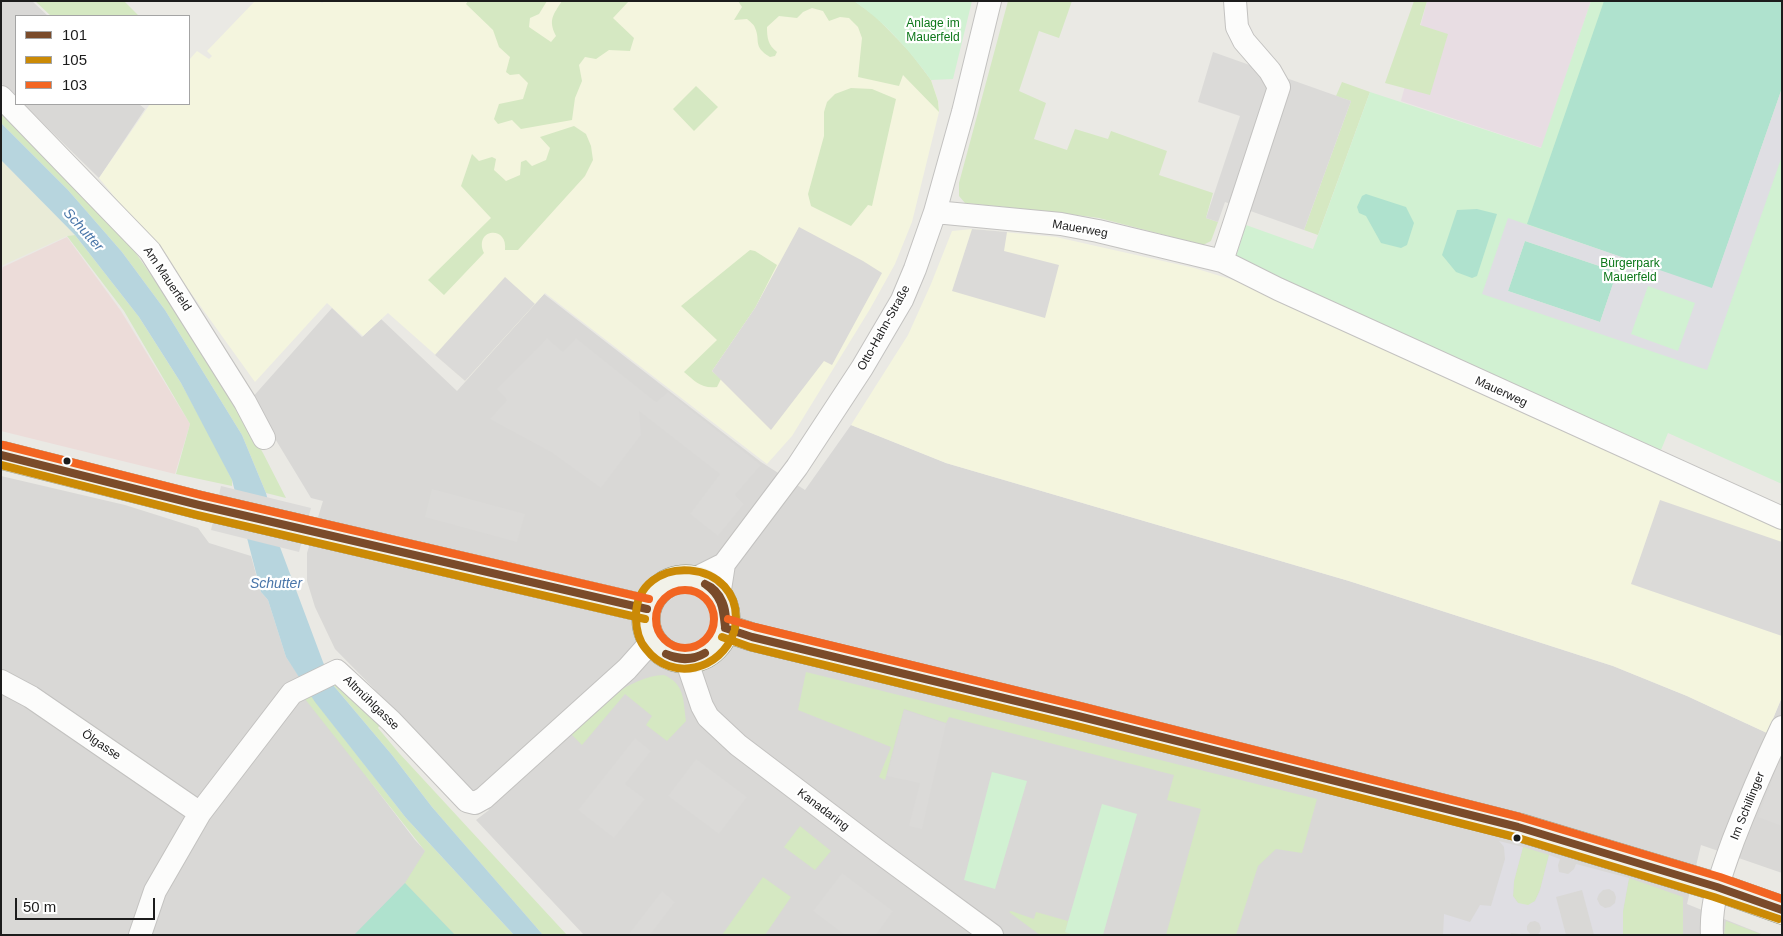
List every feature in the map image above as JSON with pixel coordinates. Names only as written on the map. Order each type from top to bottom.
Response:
[{"type":"street","name":"Otto-Hahn-Straße","points":[[694,579],[724,564],[810,448],[862,368],[902,300],[935,212],[963,112],[990,1]]},
{"type":"street","points":[[1222,261],[1279,87],[1270,71],[1244,41],[1237,27],[1235,1]]},
{"type":"street","name":"Am Mauerfeld","points":[[1,97],[150,251],[245,402],[264,438]]},
{"type":"street","name":"Mauerweg","points":[[935,212],[1062,224],[1222,261],[1286,293],[1782,518]]},
{"type":"street","points":[[1,455],[216,508],[647,609]]},
{"type":"street","name":"Otto-Hahn-Straße","points":[[719,596],[724,564]]},
{"type":"street","points":[[681,579],[694,579],[712,588],[719,596],[726,616],[725,628],[720,640],[711,650],[699,657],[686,659],[673,657],[661,651],[652,641],[647,631],[645,620],[647,609],[651,598],[659,588],[681,579]]},
{"type":"street","points":[[725,628],[1518,827],[1717,887],[1782,910]]},
{"type":"street","name":"Altmühlgasse","points":[[140,935],[155,891],[200,813],[292,693],[334,672],[391,721],[466,800],[475,803],[484,798],[627,669],[652,641]]},
{"type":"street","name":"Kanadaring","points":[[686,659],[702,706],[708,717],[738,745],[992,935]]},
{"type":"street","name":"Ölgasse","points":[[1,681],[31,697],[200,813]]},
{"type":"street","name":"Im Schillinger","points":[[1717,887],[1749,799],[1782,727]]},
{"type":"street","points":[[1712,935],[1711,920],[1717,887]]},
{"type":"shaded area","points":[[1,1],[32,1],[47,15],[15,15],[15,97],[1,83]]},
{"type":"shaded area","points":[[255,1],[320,1],[322,3],[324,1],[854,1],[931,80],[938,101],[939,112],[912,222],[895,264],[870,309],[792,436],[767,464],[545,293],[465,381],[388,313],[363,336],[327,303],[255,382],[173,268],[99,178],[149,105],[190,105],[190,59],[197,51],[209,59],[212,56],[207,51]]},
{"type":"shaded area","points":[[1427,1],[1591,1],[1542,148],[1401,101]]},
{"type":"shaded area","points":[[1213,52],[1351,101],[1304,230],[1225,202],[1218,222],[1206,218],[1240,116],[1198,102]]},
{"type":"shaded area","points":[[1782,88],[1782,156],[1707,370],[1482,294],[1508,218],[1712,288]],"holes":[[[1525,241],[1617,272],[1600,322],[1508,291]],[[1648,286],[1695,303],[1678,351],[1631,334]]]},
{"type":"shaded area","points":[[24,105],[140,105],[145,109],[99,178]]},
{"type":"shaded area","points":[[1,160],[75,235],[67,236],[1,266]]},
{"type":"shaded area","points":[[799,227],[882,273],[832,365],[824,361],[771,430],[712,371],[755,308]]},
{"type":"shaded area","points":[[972,229],[1056,237],[1194,268],[1250,285],[1540,421],[1682,482],[1782,528],[1782,697],[1767,733],[1687,696],[1613,666],[1349,581],[946,463],[851,425],[908,335],[952,231]]},
{"type":"shaded area","points":[[972,229],[1007,232],[1004,251],[1059,265],[1045,318],[952,291]]},
{"type":"shaded area","points":[[67,237],[121,311],[190,424],[175,474],[1,431],[1,275],[3,267]]},
{"type":"shaded area","points":[[505,277],[535,304],[465,381],[435,355]]},
{"type":"shaded area","points":[[544,294],[761,462],[805,490],[851,425],[946,463],[1349,581],[1613,666],[1687,696],[1767,733],[1782,697],[1782,873],[1701,845],[1687,904],[1764,935],[584,935],[476,820],[489,810],[335,649],[315,607],[307,581],[307,553],[323,501],[311,498],[251,399],[332,308],[362,337],[381,319],[457,391]]},
{"type":"shaded area","points":[[547,338],[563,352],[576,338],[656,402],[668,392],[761,465],[735,495],[744,504],[718,536],[690,514],[720,474],[639,411],[641,435],[601,488],[551,452],[490,419],[507,400],[497,389]]},
{"type":"shaded area","points":[[1,476],[125,505],[198,528],[209,543],[251,556],[261,592],[268,600],[286,657],[370,781],[415,840],[505,935],[1,935]]},
{"type":"shaded area","points":[[432,489],[525,514],[517,542],[425,517]]},
{"type":"shaded area","points":[[1660,500],[1782,542],[1782,636],[1631,584]]},
{"type":"shaded area","points":[[904,710],[946,724],[922,829],[909,826],[920,783],[887,776]]},
{"type":"shaded area","points":[[635,738],[651,751],[625,784],[645,799],[614,838],[578,810]]},
{"type":"shaded area","points":[[696,759],[747,797],[719,834],[668,796]]},
{"type":"shaded area","points":[[1782,763],[1782,826],[1758,817],[1778,764]]},
{"type":"shaded area","points":[[1499,841],[1523,847],[1514,881],[1513,896],[1518,903],[1528,905],[1535,901],[1540,890],[1549,855],[1560,859],[1558,865],[1559,872],[1568,874],[1574,869],[1576,864],[1629,878],[1623,911],[1623,935],[1594,935],[1582,890],[1556,897],[1566,935],[1537,935],[1541,928],[1539,923],[1535,921],[1530,922],[1527,926],[1527,930],[1531,935],[1511,933],[1510,935],[1443,935],[1444,914],[1470,922],[1480,905],[1491,906],[1505,859],[1504,847]],"holes":[[[1609,889],[1614,892],[1616,897],[1615,903],[1605,908],[1600,905],[1597,899],[1603,890]]]},
{"type":"shaded area","points":[[842,873],[893,911],[876,935],[845,935],[813,911]]},
{"type":"shaded area","points":[[662,891],[675,902],[650,935],[628,935]]},
{"type":"green space","points":[[35,1],[124,1],[138,15],[50,15]]},
{"type":"green space","points":[[468,1],[547,1],[539,14],[530,18],[529,27],[551,42],[556,36],[552,26],[553,18],[562,1],[629,1],[613,18],[634,38],[630,51],[609,50],[596,59],[585,57],[579,65],[582,81],[575,98],[572,120],[521,129],[512,120],[498,124],[494,119],[499,104],[523,99],[528,83],[519,74],[510,75],[506,72],[510,57],[499,47],[493,30],[466,4]]},
{"type":"green space","points":[[738,1],[854,1],[873,14],[910,52],[931,80],[938,101],[939,112],[903,75],[899,86],[858,77],[862,38],[858,27],[849,18],[840,17],[829,21],[823,11],[812,8],[803,12],[797,18],[779,16],[767,27],[769,41],[777,52],[775,56],[770,57],[761,50],[753,24],[747,19],[734,20],[742,7]]},
{"type":"green space","name":"Anlage im Mauerfeld","points":[[854,1],[972,1],[953,79],[931,80],[896,37]]},
{"type":"green space","points":[[1008,1],[1072,1],[1059,38],[1039,31],[1019,91],[1046,103],[1034,139],[1067,150],[1075,129],[1108,139],[1111,131],[1167,151],[1159,175],[1213,193],[1206,218],[1218,222],[1211,241],[1203,245],[1099,218],[965,203],[959,196],[959,183]]},
{"type":"green space","points":[[1414,1],[1427,1],[1420,25],[1448,34],[1430,95],[1385,83]]},
{"type":"green space","name":"Bürgerpark Mauerfeld","points":[[1591,1],[1782,1],[1782,484],[1668,433],[1661,450],[1235,260],[1246,225],[1313,249],[1370,92],[1541,148]]},
{"type":"green space","points":[[1604,1],[1782,1],[1782,88],[1712,289],[1527,224]]},
{"type":"green space","points":[[1342,82],[1370,92],[1318,235],[1304,230],[1351,101],[1336,96]]},
{"type":"green space","points":[[696,86],[718,107],[694,131],[673,109]]},
{"type":"green space","points":[[851,88],[872,89],[896,99],[872,206],[868,205],[851,226],[811,206],[808,194],[824,136],[824,112],[827,102],[835,94]]},
{"type":"green space","points":[[1,110],[90,200],[135,252],[198,342],[263,453],[286,498],[266,493],[242,435],[165,310],[122,252],[68,190],[1,123]]},
{"type":"green space","points":[[574,126],[586,134],[591,146],[593,160],[585,176],[518,250],[505,250],[505,242],[497,233],[487,235],[483,239],[482,245],[484,253],[444,295],[428,280],[491,218],[461,186],[472,154],[479,161],[492,157],[496,159],[494,170],[506,181],[520,175],[521,162],[526,160],[532,166],[546,160],[550,148],[540,137]]},
{"type":"green space","points":[[1366,194],[1406,207],[1414,223],[1407,245],[1401,248],[1381,243],[1366,216],[1359,213],[1357,207],[1362,196]]},
{"type":"green space","points":[[1477,209],[1497,214],[1477,276],[1472,278],[1456,272],[1442,255],[1457,210]]},
{"type":"green space","points":[[75,235],[139,317],[181,383],[217,449],[232,480],[232,486],[176,474],[190,424],[124,311],[67,236]]},
{"type":"green space","points":[[1525,241],[1617,272],[1600,322],[1508,291]]},
{"type":"green space","points":[[750,250],[755,251],[777,265],[755,308],[712,371],[721,379],[717,387],[702,386],[684,372],[717,340],[681,306]]},
{"type":"green space","points":[[806,672],[1317,799],[1302,853],[1276,849],[1258,866],[1236,935],[1166,935],[1201,809],[1167,800],[1174,775],[949,717],[946,723],[904,709],[885,780],[879,777],[891,747],[798,710]]},
{"type":"green space","points":[[664,675],[676,683],[682,694],[686,721],[667,741],[646,725],[652,716],[625,694],[582,745],[568,731],[601,704],[625,688],[638,681]]},
{"type":"green space","points":[[341,679],[382,721],[378,728],[399,753],[567,935],[543,935],[432,807],[392,755],[333,685]]},
{"type":"green space","points":[[311,696],[406,818],[514,935],[455,935],[405,883],[425,851],[305,699]]},
{"type":"green space","points":[[992,772],[1027,781],[995,889],[964,880]]},
{"type":"green space","points":[[1102,804],[1137,814],[1103,935],[1074,935],[1065,932]]},
{"type":"green space","points":[[800,826],[831,851],[815,870],[784,847]]},
{"type":"green space","points":[[1523,847],[1549,855],[1540,890],[1535,901],[1528,906],[1518,903],[1513,896],[1514,881]]},
{"type":"green space","points":[[763,877],[791,897],[765,935],[722,935]]},
{"type":"green space","points":[[1629,878],[1683,897],[1683,935],[1623,935],[1623,911]]},
{"type":"green space","points":[[405,883],[455,935],[354,935]]},
{"type":"green space","points":[[1011,911],[1034,919],[1036,912],[1068,921],[1065,932],[1073,935],[1040,935],[1009,912]]},
{"type":"green space","points":[[1726,921],[1763,935],[1724,935]]},
{"type":"water","name":"Schutter","points":[[1,123],[68,190],[122,252],[165,310],[242,435],[266,493],[280,547],[333,685],[392,755],[432,807],[543,935],[514,935],[406,818],[315,702],[286,657],[268,600],[261,592],[232,480],[181,383],[139,317],[75,235],[1,160]]},
{"type":"pier","points":[[221,486],[311,508],[299,552],[211,530]]},
{"type":"transit line","name":"103","points":[[3,445],[201,495],[649,599]]},
{"type":"transit line","name":"101","points":[[1,455],[199,505],[647,609]]},
{"type":"transit line","name":"105","points":[[1,465],[197,515],[645,619]]},
{"type":"transit line","name":"105","points":[[734,632],[728,645],[707,663],[695,668],[682,669],[669,666],[657,660],[643,646],[639,638],[636,617],[640,595],[653,580],[670,572],[690,570],[709,575],[724,586],[734,604],[735,628]]},
{"type":"transit line","name":"101","points":[[705,584],[720,596],[726,615],[725,627]]},
{"type":"transit line","name":"101","points":[[705,584],[715,593],[721,603],[725,627]]},
{"type":"transit line","name":"103","points":[[679,590],[691,590],[706,598],[714,613],[714,619],[714,625],[706,640],[691,648],[679,648],[664,640],[656,625],[656,613],[664,598],[679,590]]},
{"type":"transit line","name":"103","points":[[728,619],[1520,817],[1720,877],[1782,899]]},
{"type":"transit line","name":"101","points":[[725,628],[752,637],[1078,716],[1518,827],[1717,887],[1782,910]]},
{"type":"transit line","name":"105","points":[[722,637],[750,647],[1076,726],[1515,837],[1714,897],[1779,919]]},
{"type":"transit line","name":"101","points":[[666,654],[686,658],[705,653]]},
{"type":"transit line","name":"101","points":[[666,654],[686,659],[695,658],[705,653]]}]
